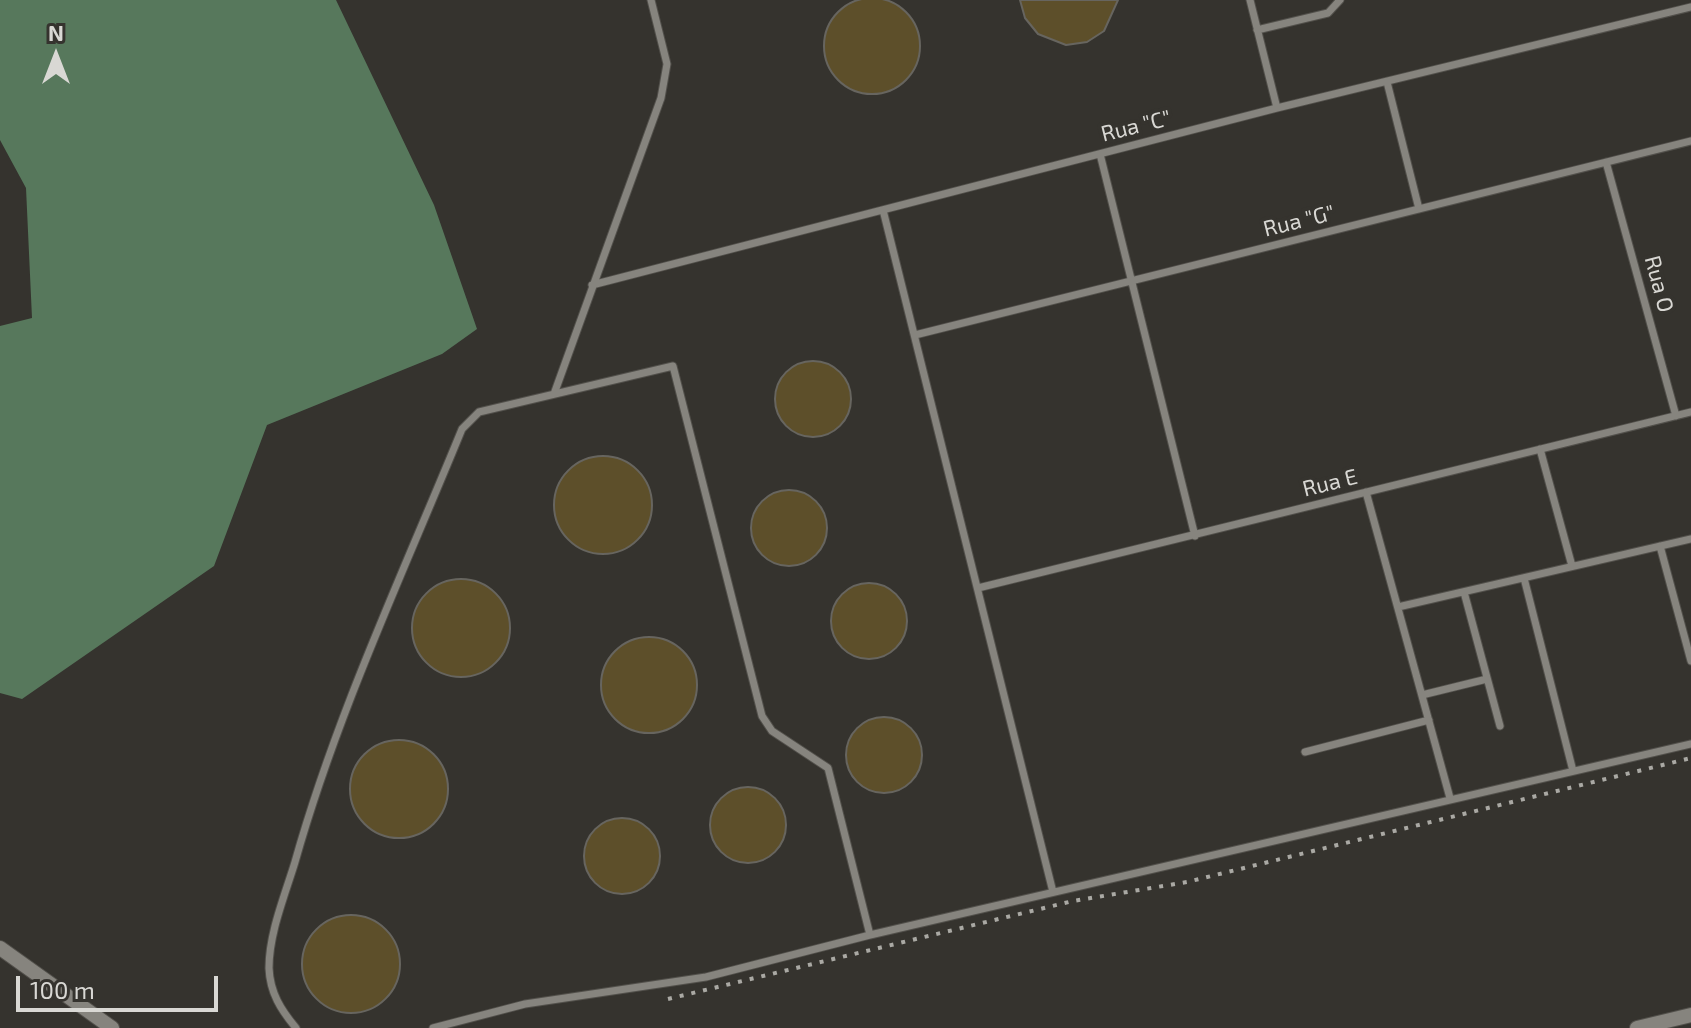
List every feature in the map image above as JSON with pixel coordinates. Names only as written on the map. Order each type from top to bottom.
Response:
[{"type":"street","points":[[0,948],[112,1028]]},
{"type":"street","points":[[1637,1028],[1691,1015]]},
{"type":"lane","points":[[554,394],[658,108],[666,74],[665,53],[651,0]]},
{"type":"lane","points":[[1250,0],[1277,108]]},
{"type":"lane","points":[[1257,30],[1328,13],[1340,0]]},
{"type":"lane","name":"Rua \"C\"","points":[[592,285],[1277,108],[1691,7]]},
{"type":"lane","points":[[1387,82],[1419,209]]},
{"type":"lane","name":"Rua \"G\"","points":[[915,335],[1691,141]]},
{"type":"lane","points":[[1100,154],[1195,536]]},
{"type":"lane","name":"Rua O","points":[[1606,162],[1676,416]]},
{"type":"lane","points":[[883,210],[1053,892]]},
{"type":"lane","points":[[296,1028],[278,1006],[272,989],[271,952],[316,786],[466,422],[479,412],[673,366],[762,716],[772,731],[828,768],[870,935]]},
{"type":"lane","name":"Rua E","points":[[978,588],[1691,412]]},
{"type":"lane","points":[[1540,449],[1572,566]]},
{"type":"lane","points":[[1366,492],[1450,798]]},
{"type":"lane","points":[[1398,607],[1691,539]]},
{"type":"lane","points":[[1660,546],[1691,661]]},
{"type":"lane","points":[[1524,578],[1573,771]]},
{"type":"lane","points":[[1464,592],[1500,726]]},
{"type":"lane","points":[[1422,695],[1487,679]]},
{"type":"lane","points":[[1305,752],[1429,720]]},
{"type":"lane","points":[[433,1028],[525,1004],[706,977],[870,935],[1691,744]]},
{"type":"green space","points":[[0,0],[336,0],[434,205],[477,329],[442,354],[267,425],[214,566],[22,699],[0,693],[0,326],[32,318],[26,188],[0,140]]},
{"type":"building","points":[[872,-2],[890,1],[906,12],[917,28],[920,46],[917,64],[906,80],[890,91],[872,94],[854,91],[838,80],[827,64],[824,46],[827,28],[838,12],[854,1]]},
{"type":"building","points":[[1020,0],[1118,0],[1104,31],[1087,42],[1066,45],[1038,34],[1025,18]]},
{"type":"building","points":[[806,361],[820,361],[834,367],[845,378],[851,399],[848,414],[840,426],[820,437],[806,437],[792,431],[781,420],[775,406],[775,392],[781,378],[792,367]]},
{"type":"building","points":[[603,456],[622,460],[637,471],[648,486],[652,505],[648,524],[637,539],[622,550],[603,554],[584,550],[569,539],[558,524],[554,505],[558,486],[569,471],[584,460]]},
{"type":"building","points":[[782,490],[796,490],[810,496],[821,507],[827,528],[824,543],[816,555],[796,566],[782,566],[768,560],[757,549],[751,535],[751,521],[757,507],[768,496]]},
{"type":"building","points":[[461,579],[480,583],[495,594],[506,609],[510,628],[506,647],[495,662],[480,673],[461,677],[442,673],[427,662],[416,647],[412,628],[416,609],[427,594],[442,583]]},
{"type":"building","points":[[862,583],[876,583],[890,589],[901,600],[907,621],[904,636],[896,648],[876,659],[862,659],[848,653],[837,642],[831,628],[831,614],[837,600],[848,589]]},
{"type":"building","points":[[640,637],[658,637],[676,645],[689,658],[697,676],[694,704],[676,725],[658,733],[640,733],[622,725],[609,712],[601,694],[601,676],[609,658],[622,645]]},
{"type":"building","points":[[877,717],[891,717],[905,723],[916,734],[922,755],[919,770],[911,782],[891,793],[877,793],[863,787],[852,776],[846,762],[846,748],[852,734],[863,723]]},
{"type":"building","points":[[399,740],[418,744],[433,755],[444,770],[448,789],[444,808],[433,823],[418,834],[399,838],[380,834],[365,823],[354,808],[350,789],[354,770],[365,755],[380,744]]},
{"type":"building","points":[[741,787],[755,787],[769,793],[780,804],[786,825],[783,840],[775,852],[755,863],[741,863],[727,857],[716,846],[710,832],[710,818],[716,804],[727,793]]},
{"type":"building","points":[[615,818],[629,818],[643,824],[654,835],[660,856],[657,871],[649,883],[629,894],[615,894],[601,888],[590,877],[584,863],[584,849],[590,835],[601,824]]},
{"type":"building","points":[[351,915],[370,919],[385,930],[396,945],[400,964],[396,983],[385,998],[370,1009],[351,1013],[332,1009],[317,998],[306,983],[302,964],[306,945],[317,930],[332,919]]},
{"type":"railway","points":[[668,999],[1073,901],[1187,882],[1691,758]]}]
